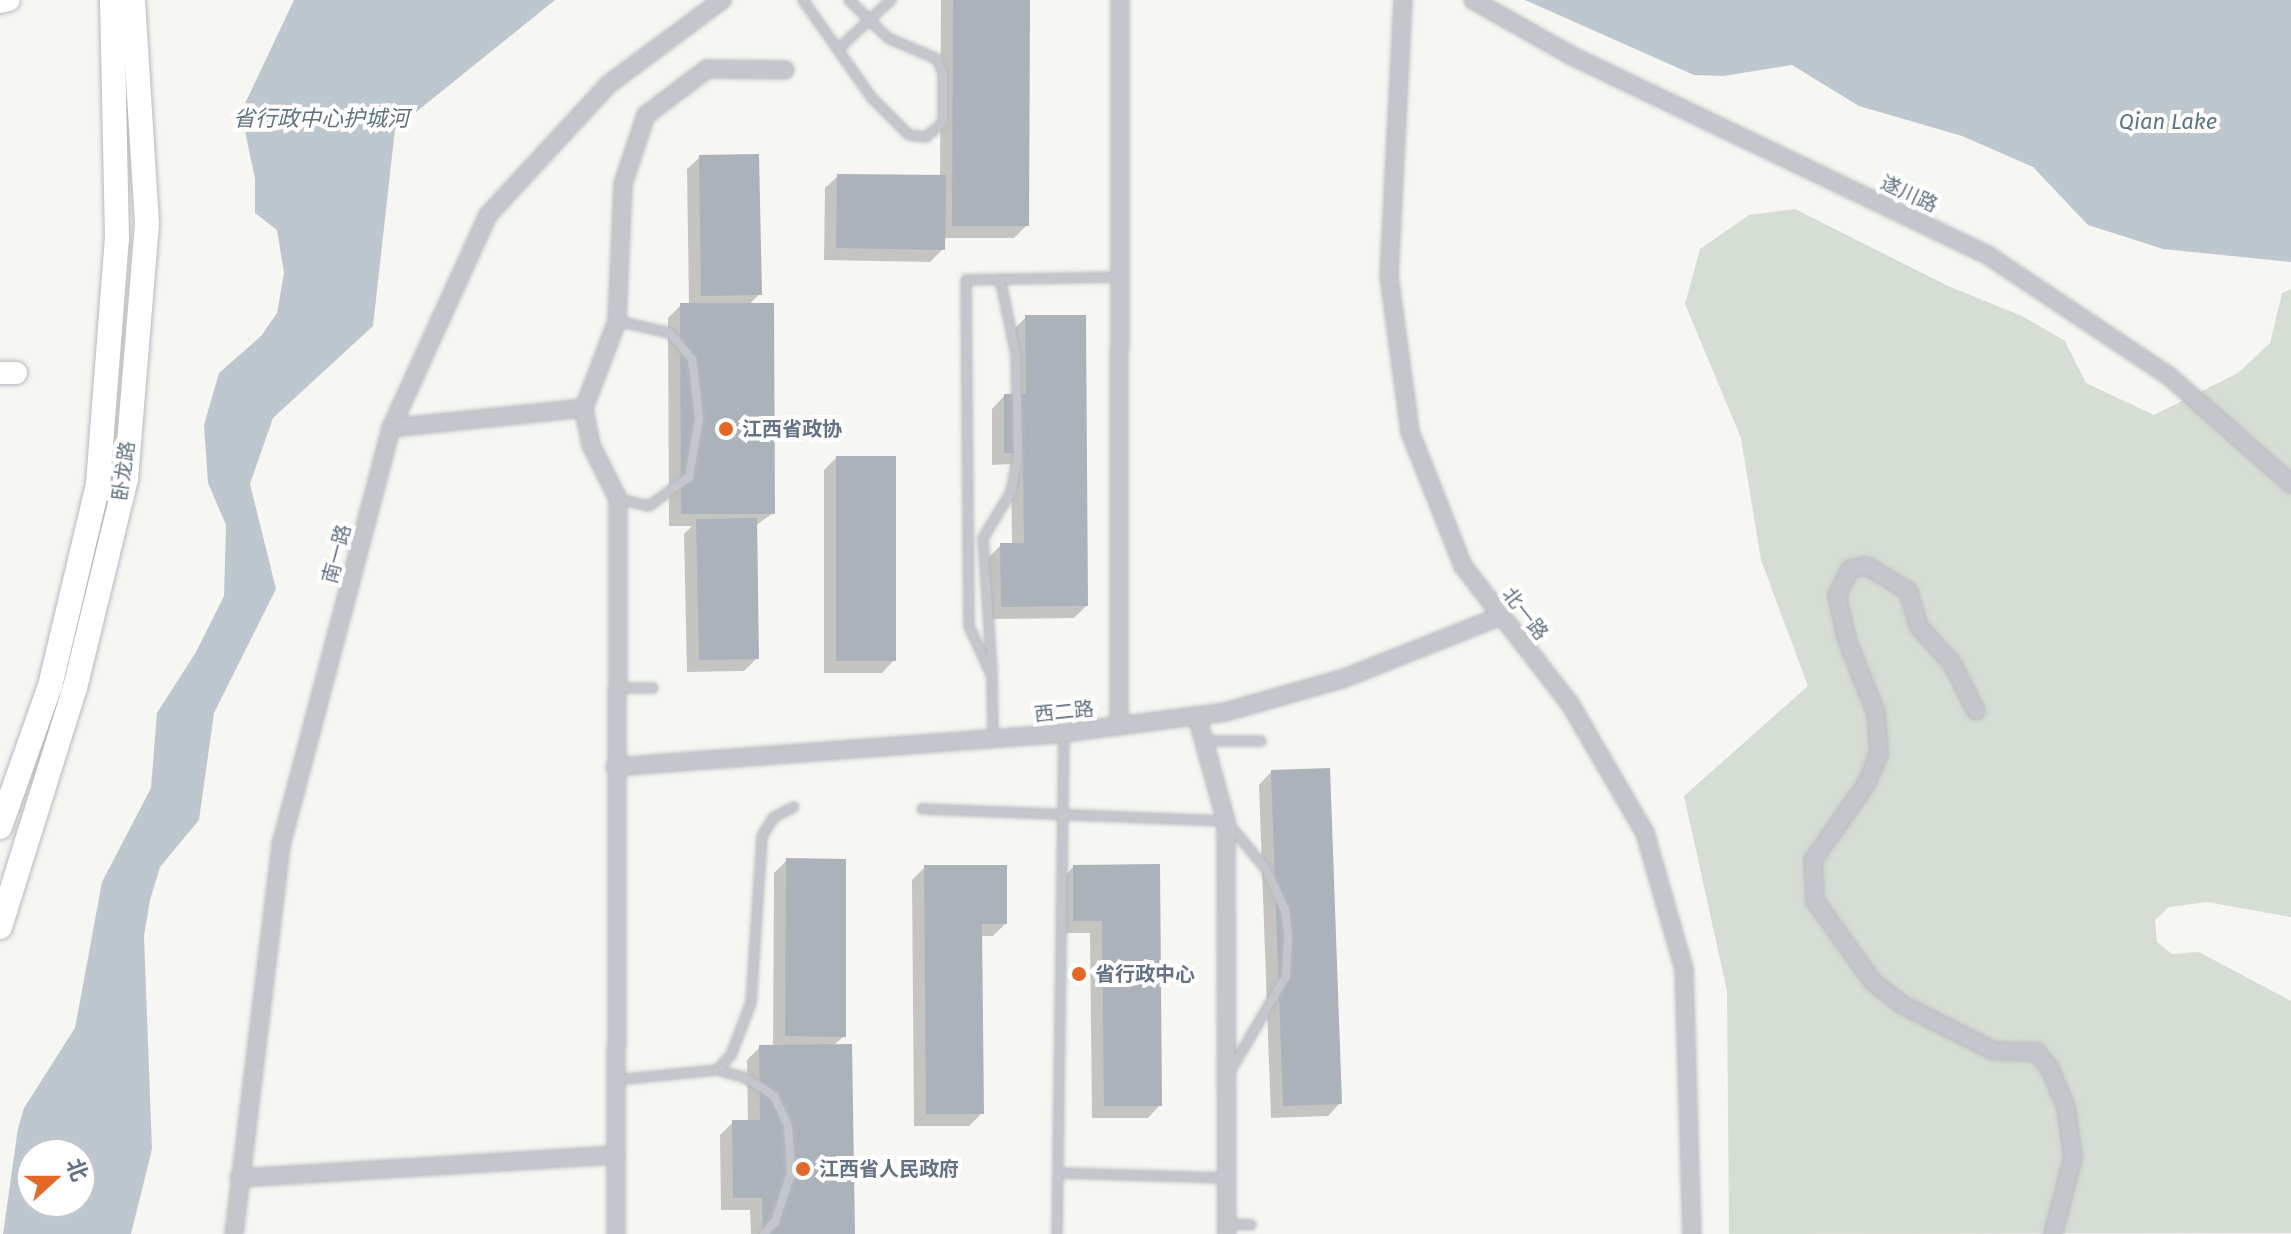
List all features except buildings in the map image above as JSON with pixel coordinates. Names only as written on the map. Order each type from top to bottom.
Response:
[{"type":"main road","points":[[0,2],[9,0]]},
{"type":"main road","name":"卧龙路","points":[[0,827],[50,686],[98,484],[117,239],[112,0]]},
{"type":"main road","name":"卧龙路","points":[[0,927],[75,688],[126,479],[147,223],[133,0]]},
{"type":"street","name":"南一路","points":[[234,1234],[281,845],[391,428],[488,215],[609,84],[722,0]]},
{"type":"street","points":[[1119,726],[1120,0]]},
{"type":"street","name":"北一路","points":[[1403,0],[1389,276],[1410,432],[1463,566],[1570,704],[1645,833],[1684,969],[1692,1234]]},
{"type":"street","name":"遂川路","points":[[1473,0],[1572,56],[1989,256],[2169,376],[2291,484]]},
{"type":"street","points":[[616,1234],[615,688],[618,499],[591,445],[584,408],[617,321],[623,184],[646,115],[707,69],[785,70]]},
{"type":"street","points":[[391,428],[584,408]]},
{"type":"street","points":[[1976,711],[1952,663],[1919,627],[1908,591],[1867,566],[1850,569],[1837,596],[1847,640],[1876,713],[1879,753],[1867,783],[1813,860],[1815,901],[1873,982],[1901,1004],[1994,1051],[2037,1052],[2050,1069],[2066,1107],[2073,1158],[2053,1234]]},
{"type":"street","name":"西二路","points":[[615,767],[1064,733],[1197,716],[1342,679],[1501,616]]},
{"type":"street","points":[[1197,716],[1226,821],[1227,1229]]},
{"type":"street","points":[[239,1178],[616,1155]]},
{"type":"lane","points":[[803,0],[872,98],[909,135],[926,137],[943,122],[943,73],[937,59],[888,38],[849,0]]},
{"type":"lane","points":[[838,49],[891,0]]},
{"type":"lane","points":[[992,676],[969,626],[966,280],[1120,277]]},
{"type":"lane","points":[[993,738],[983,538],[1011,492],[1018,457],[1016,354],[1000,279]]},
{"type":"lane","points":[[617,321],[670,333],[692,359],[699,418],[689,477],[649,506],[618,499]]},
{"type":"lane","points":[[615,688],[653,688]]},
{"type":"lane","points":[[1057,1234],[1064,733]]},
{"type":"lane","points":[[1204,741],[1261,741]]},
{"type":"lane","points":[[717,1070],[737,1045],[751,1003],[762,836],[774,817],[794,807]]},
{"type":"lane","points":[[922,809],[1226,821],[1266,869],[1285,910],[1288,936],[1286,976],[1227,1076]]},
{"type":"lane","points":[[616,1080],[717,1070],[744,1077],[774,1096],[788,1126],[791,1173],[775,1222],[764,1234]]},
{"type":"lane","points":[[1058,1173],[1227,1178]]},
{"type":"lane","points":[[1227,1229],[1251,1225]]},
{"type":"shaded area","points":[[1795,209],[1948,286],[2022,316],[2065,341],[2086,383],[2154,415],[2238,373],[2270,343],[2282,293],[2291,289],[2291,917],[2207,902],[2169,907],[2155,920],[2157,942],[2172,954],[2199,952],[2291,1001],[2291,1233],[1729,1234],[1727,991],[1684,796],[1808,686],[1761,560],[1741,438],[1685,304],[1700,249],[1749,215]]},
{"type":"water","name":"省行政中心护城河","points":[[294,0],[555,0],[395,129],[373,326],[273,418],[250,484],[276,589],[214,713],[199,820],[160,867],[150,900],[144,936],[152,1149],[131,1234],[3,1234],[16,1142],[16,1218],[96,1218],[96,1138],[17,1138],[18,1128],[24,1108],[75,1028],[102,882],[151,788],[157,713],[196,652],[224,596],[226,525],[208,483],[204,425],[219,373],[261,336],[277,313],[284,273],[277,230],[255,213],[255,179],[241,112]]},
{"type":"water","name":"Qian Lake","points":[[1525,0],[2291,0],[2291,262],[2163,249],[2088,225],[2033,167],[1962,136],[1859,106],[1792,65],[1723,76],[1694,75]]},
{"type":"place","name":"江西省政协","points":[[726,429]]},
{"type":"place","name":"省行政中心","points":[[1079,974]]},
{"type":"place","name":"江西省人民政府","points":[[803,1169]]}]
